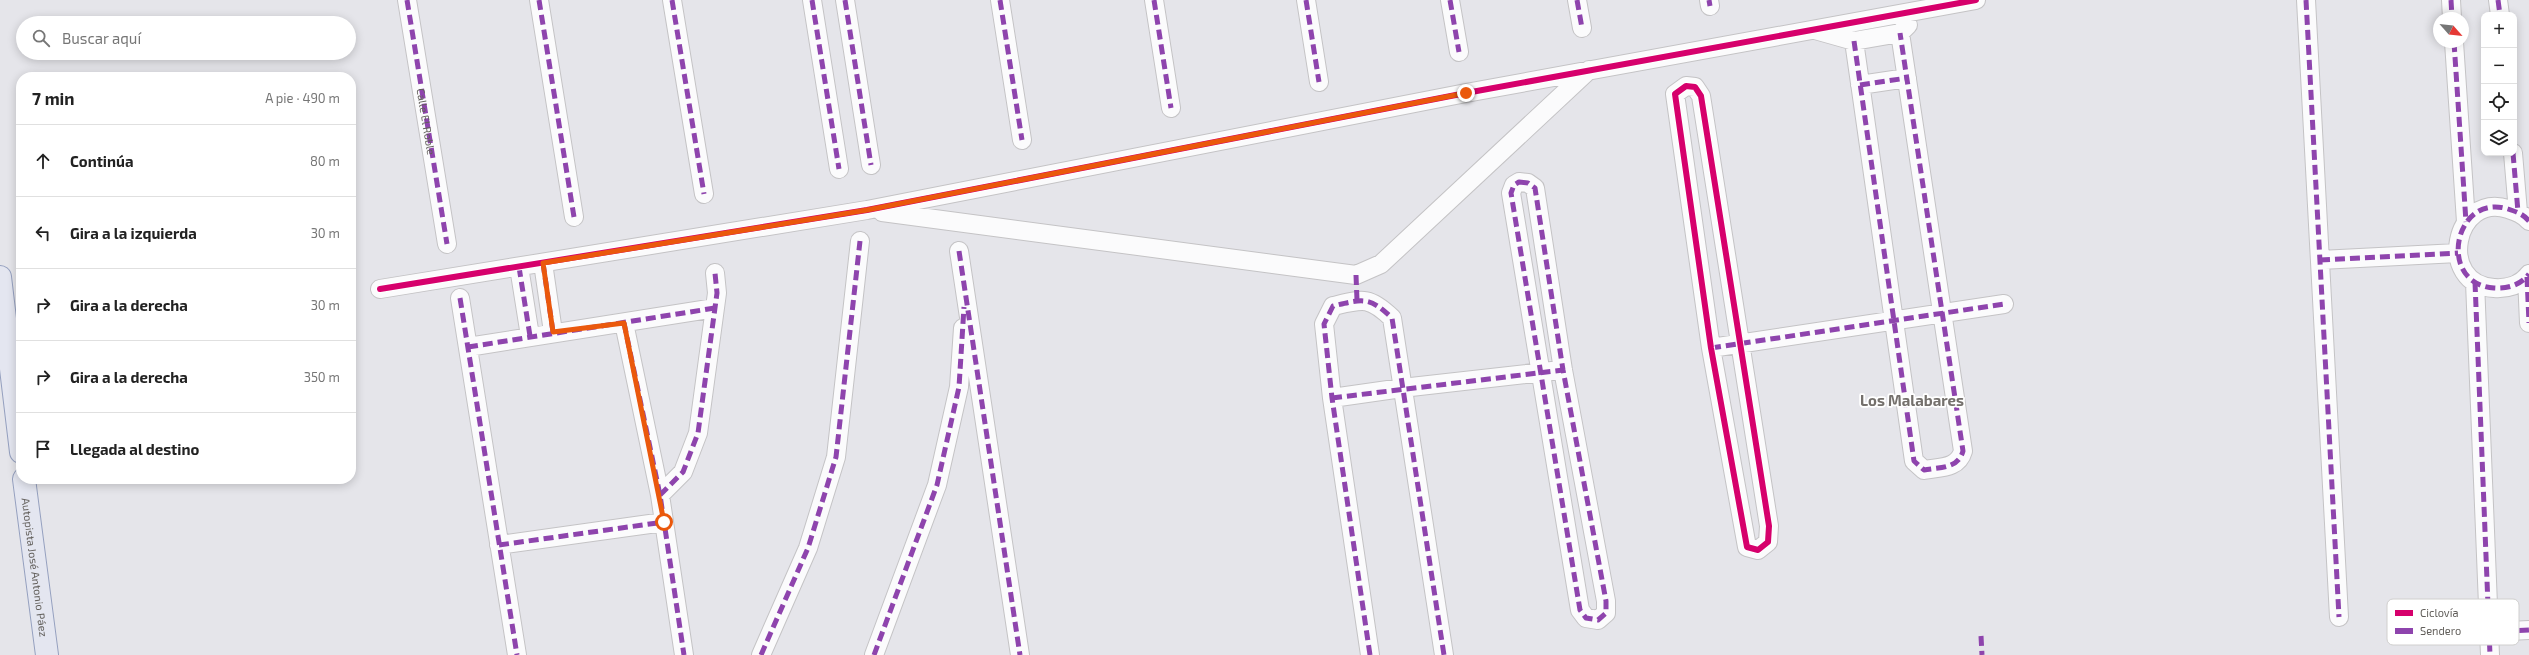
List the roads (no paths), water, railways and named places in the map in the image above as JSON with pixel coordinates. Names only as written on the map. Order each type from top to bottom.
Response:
[{"type":"highway","points":[[0,277],[16,410]]},
{"type":"highway","name":"Autopista José Antonio Páez","points":[[25,484],[47,655]]},
{"type":"street","name":"Calle El Roble","points":[[407,0],[447,244]]},
{"type":"street","points":[[539,0],[574,218]]},
{"type":"street","points":[[672,0],[704,194]]},
{"type":"street","points":[[812,0],[838,169]]},
{"type":"street","points":[[845,0],[871,165]]},
{"type":"street","points":[[1000,0],[1022,140]]},
{"type":"street","points":[[1154,0],[1172,108]]},
{"type":"street","points":[[1306,0],[1319,82]]},
{"type":"street","points":[[1450,0],[1459,52]]},
{"type":"street","points":[[1577,0],[1582,28]]},
{"type":"street","points":[[380,290],[867,210],[1589,70],[1929,7],[1976,0]]},
{"type":"street","points":[[2306,0],[2339,617]]},
{"type":"street","points":[[2451,0],[2452,12]]},
{"type":"street","points":[[2498,0],[2500,12]]},
{"type":"street","points":[[1810,29],[1854,41],[1900,33],[1929,7]]},
{"type":"street","points":[[1854,41],[1914,461],[1924,470],[1955,464],[1961,460],[1963,451],[1900,33]]},
{"type":"street","points":[[2454,48],[2466,222]]},
{"type":"street","points":[[867,210],[1356,274],[1381,264],[1589,70]]},
{"type":"street","points":[[1860,85],[1907,78]]},
{"type":"street","points":[[1686,86],[1695,87],[1701,96],[1769,526],[1768,542],[1758,550],[1747,547],[1711,348],[1675,94],[1686,86]]},
{"type":"street","points":[[2514,156],[2524,217]]},
{"type":"street","points":[[1519,182],[1528,183],[1535,188],[1563,370],[1606,601],[1606,613],[1598,620],[1586,618],[1580,610],[1540,373],[1511,193],[1514,185],[1519,182]]},
{"type":"street","points":[[2524,217],[2502,207],[2488,208],[2476,213],[2466,222],[2460,233],[2458,253],[2465,273],[2476,282],[2488,288],[2502,289],[2515,285],[2528,276]]},
{"type":"street","points":[[762,655],[808,548],[836,457],[860,242]]},
{"type":"street","points":[[959,251],[1020,655]]},
{"type":"street","points":[[2320,260],[2458,253]]},
{"type":"street","points":[[543,263],[553,332]]},
{"type":"street","points":[[520,267],[530,336]]},
{"type":"street","points":[[660,495],[683,472],[698,434],[717,293],[715,273]]},
{"type":"street","points":[[1356,274],[1357,300]]},
{"type":"street","points":[[2528,276],[2529,323]]},
{"type":"street","points":[[2476,282],[2488,599]]},
{"type":"street","points":[[874,655],[937,485],[958,387],[965,294]]},
{"type":"street","points":[[460,298],[517,655]]},
{"type":"street","points":[[1370,655],[1332,398],[1324,324],[1333,306],[1357,300],[1376,303],[1392,318],[1444,655]]},
{"type":"street","points":[[1711,348],[2004,304]]},
{"type":"street","points":[[468,347],[553,332],[624,323],[715,308]]},
{"type":"street","points":[[624,323],[660,495],[684,655]]},
{"type":"street","points":[[1332,398],[1402,388],[1563,370]]},
{"type":"street","points":[[499,545],[664,522]]},
{"type":"street","points":[[2519,630],[2529,630]]},
{"type":"street","points":[[2490,645],[2490,655]]},
{"type":"district","name":"Los Malabares","points":[[1912,400]]}]
